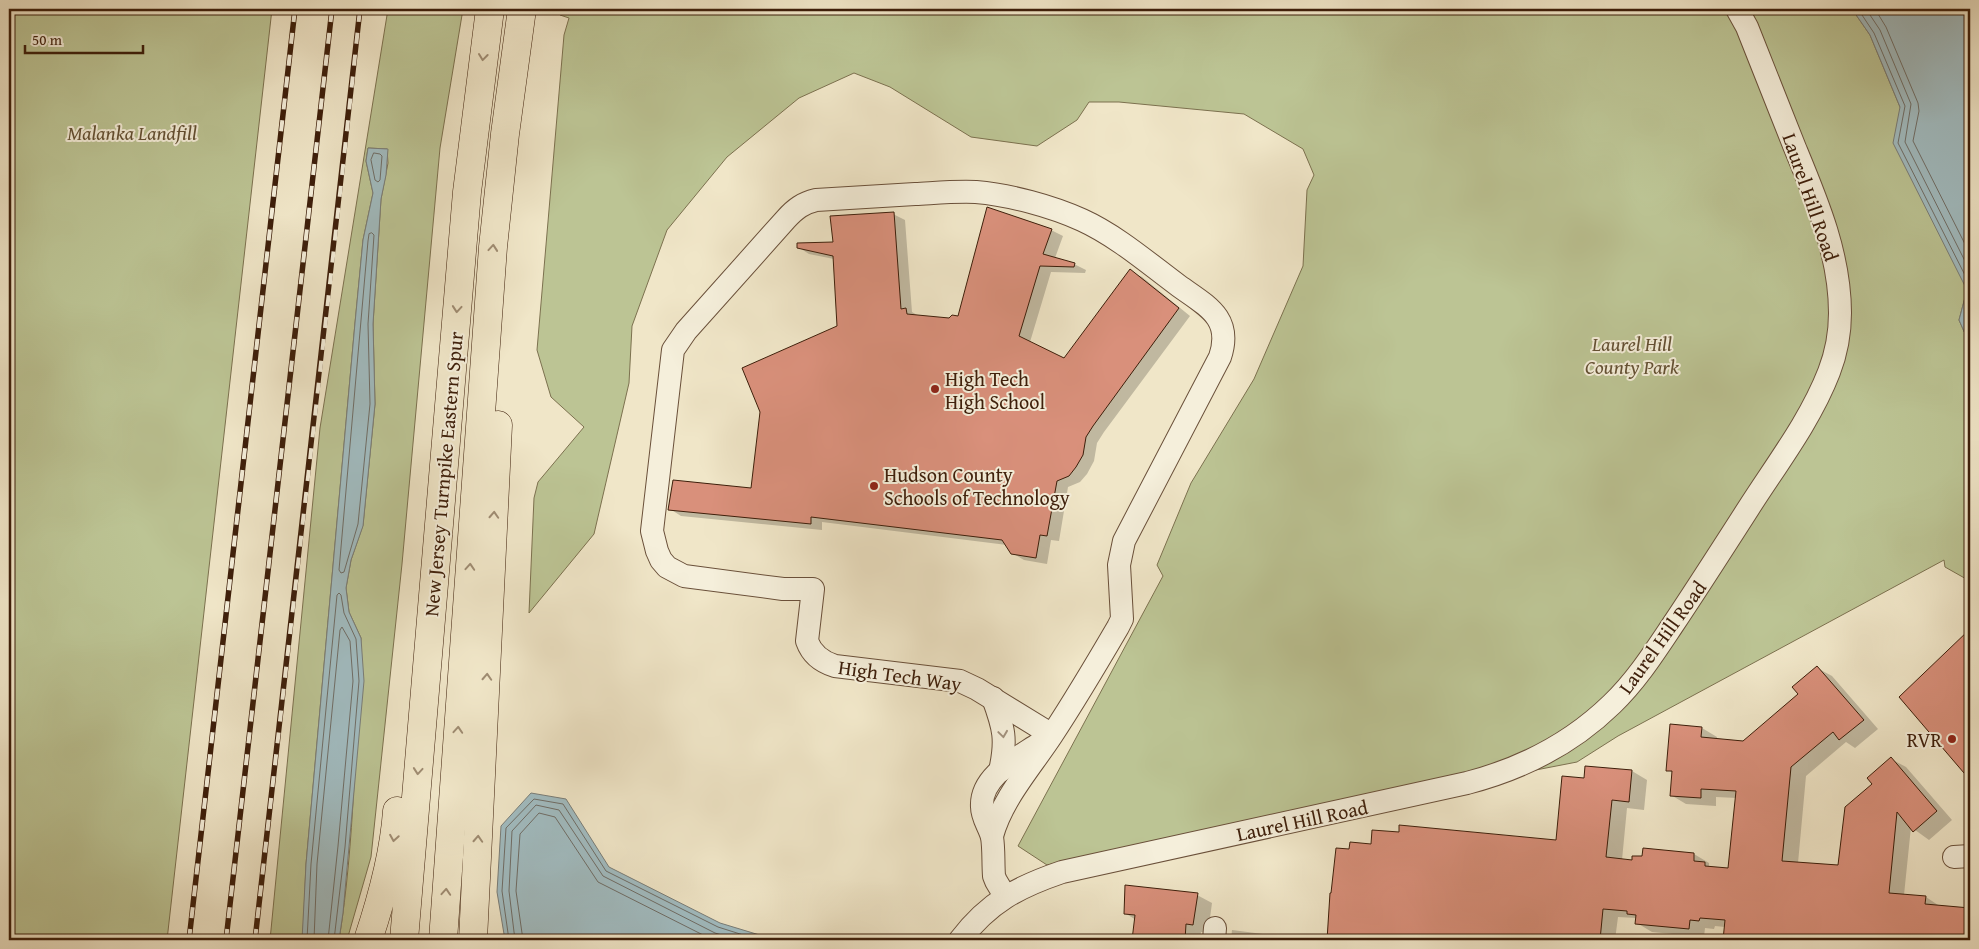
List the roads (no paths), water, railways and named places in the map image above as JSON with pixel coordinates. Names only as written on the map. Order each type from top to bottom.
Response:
[{"type":"highway","name":"New Jersey Turnpike Eastern Spur","points":[[404,940],[469,174],[490,9]]},
{"type":"highway","name":"New Jersey Turnpike Eastern Spur","points":[[442,940],[490,286],[504,134],[522,9]]},
{"type":"highway","points":[[473,940],[499,406],[490,286]]},
{"type":"highway","points":[[368,940],[392,852],[397,818],[404,728],[431,618]]},
{"type":"street","name":"Laurel Hill Road","points":[[960,940],[987,909],[1005,896],[1031,883],[1062,872],[1394,800],[1490,777],[1534,759],[1577,732],[1612,704],[1641,671],[1703,579],[1803,422],[1829,372],[1838,336],[1840,315],[1838,278],[1827,231],[1747,27],[1738,9]]},
{"type":"street","points":[[810,613],[798,599],[782,589],[684,576],[667,567],[657,550],[652,531],[673,350],[686,331],[794,211],[807,202],[816,200],[955,192],[1009,197],[1063,213],[1097,227],[1203,304],[1216,316],[1224,330],[1220,357],[1124,541],[1119,565],[1122,619],[995,825],[992,836],[994,876],[1005,896]]},
{"type":"street","name":"High Tech Way","points":[[782,589],[813,589],[807,641],[814,655],[828,664],[950,679],[969,685],[1052,735]]},
{"type":"street","points":[[993,698],[1004,736],[1005,750],[1000,770]]},
{"type":"street","points":[[992,836],[983,816],[982,804],[987,788],[1000,770],[1052,735]]},
{"type":"water","points":[[1852,9],[1970,9],[1970,345],[1959,320],[1967,290],[1893,143],[1900,107],[1870,35]]},
{"type":"water","points":[[368,148],[388,149],[386,175],[381,199],[373,324],[375,404],[363,526],[351,560],[346,588],[349,612],[361,638],[364,681],[339,940],[302,940],[306,864],[355,323],[363,240],[373,193],[366,161]]},
{"type":"water","points":[[531,793],[566,799],[609,867],[720,923],[776,940],[505,940],[497,892],[501,826]]},
{"type":"railway","points":[[189,940],[295,9]]},
{"type":"railway","points":[[226,940],[332,9]]},
{"type":"railway","points":[[255,940],[360,9]]},
{"type":"place","name":"High Tech High School","points":[[935,389]]},
{"type":"place","name":"Hudson County Schools of Technology","points":[[874,486]]},
{"type":"place","name":"RVR","points":[[1952,739]]},
{"type":"park label","name":"Malanka Landfill","points":[[132,132]]},
{"type":"park label","name":"Laurel Hill County Park","points":[[1632,354]]}]
